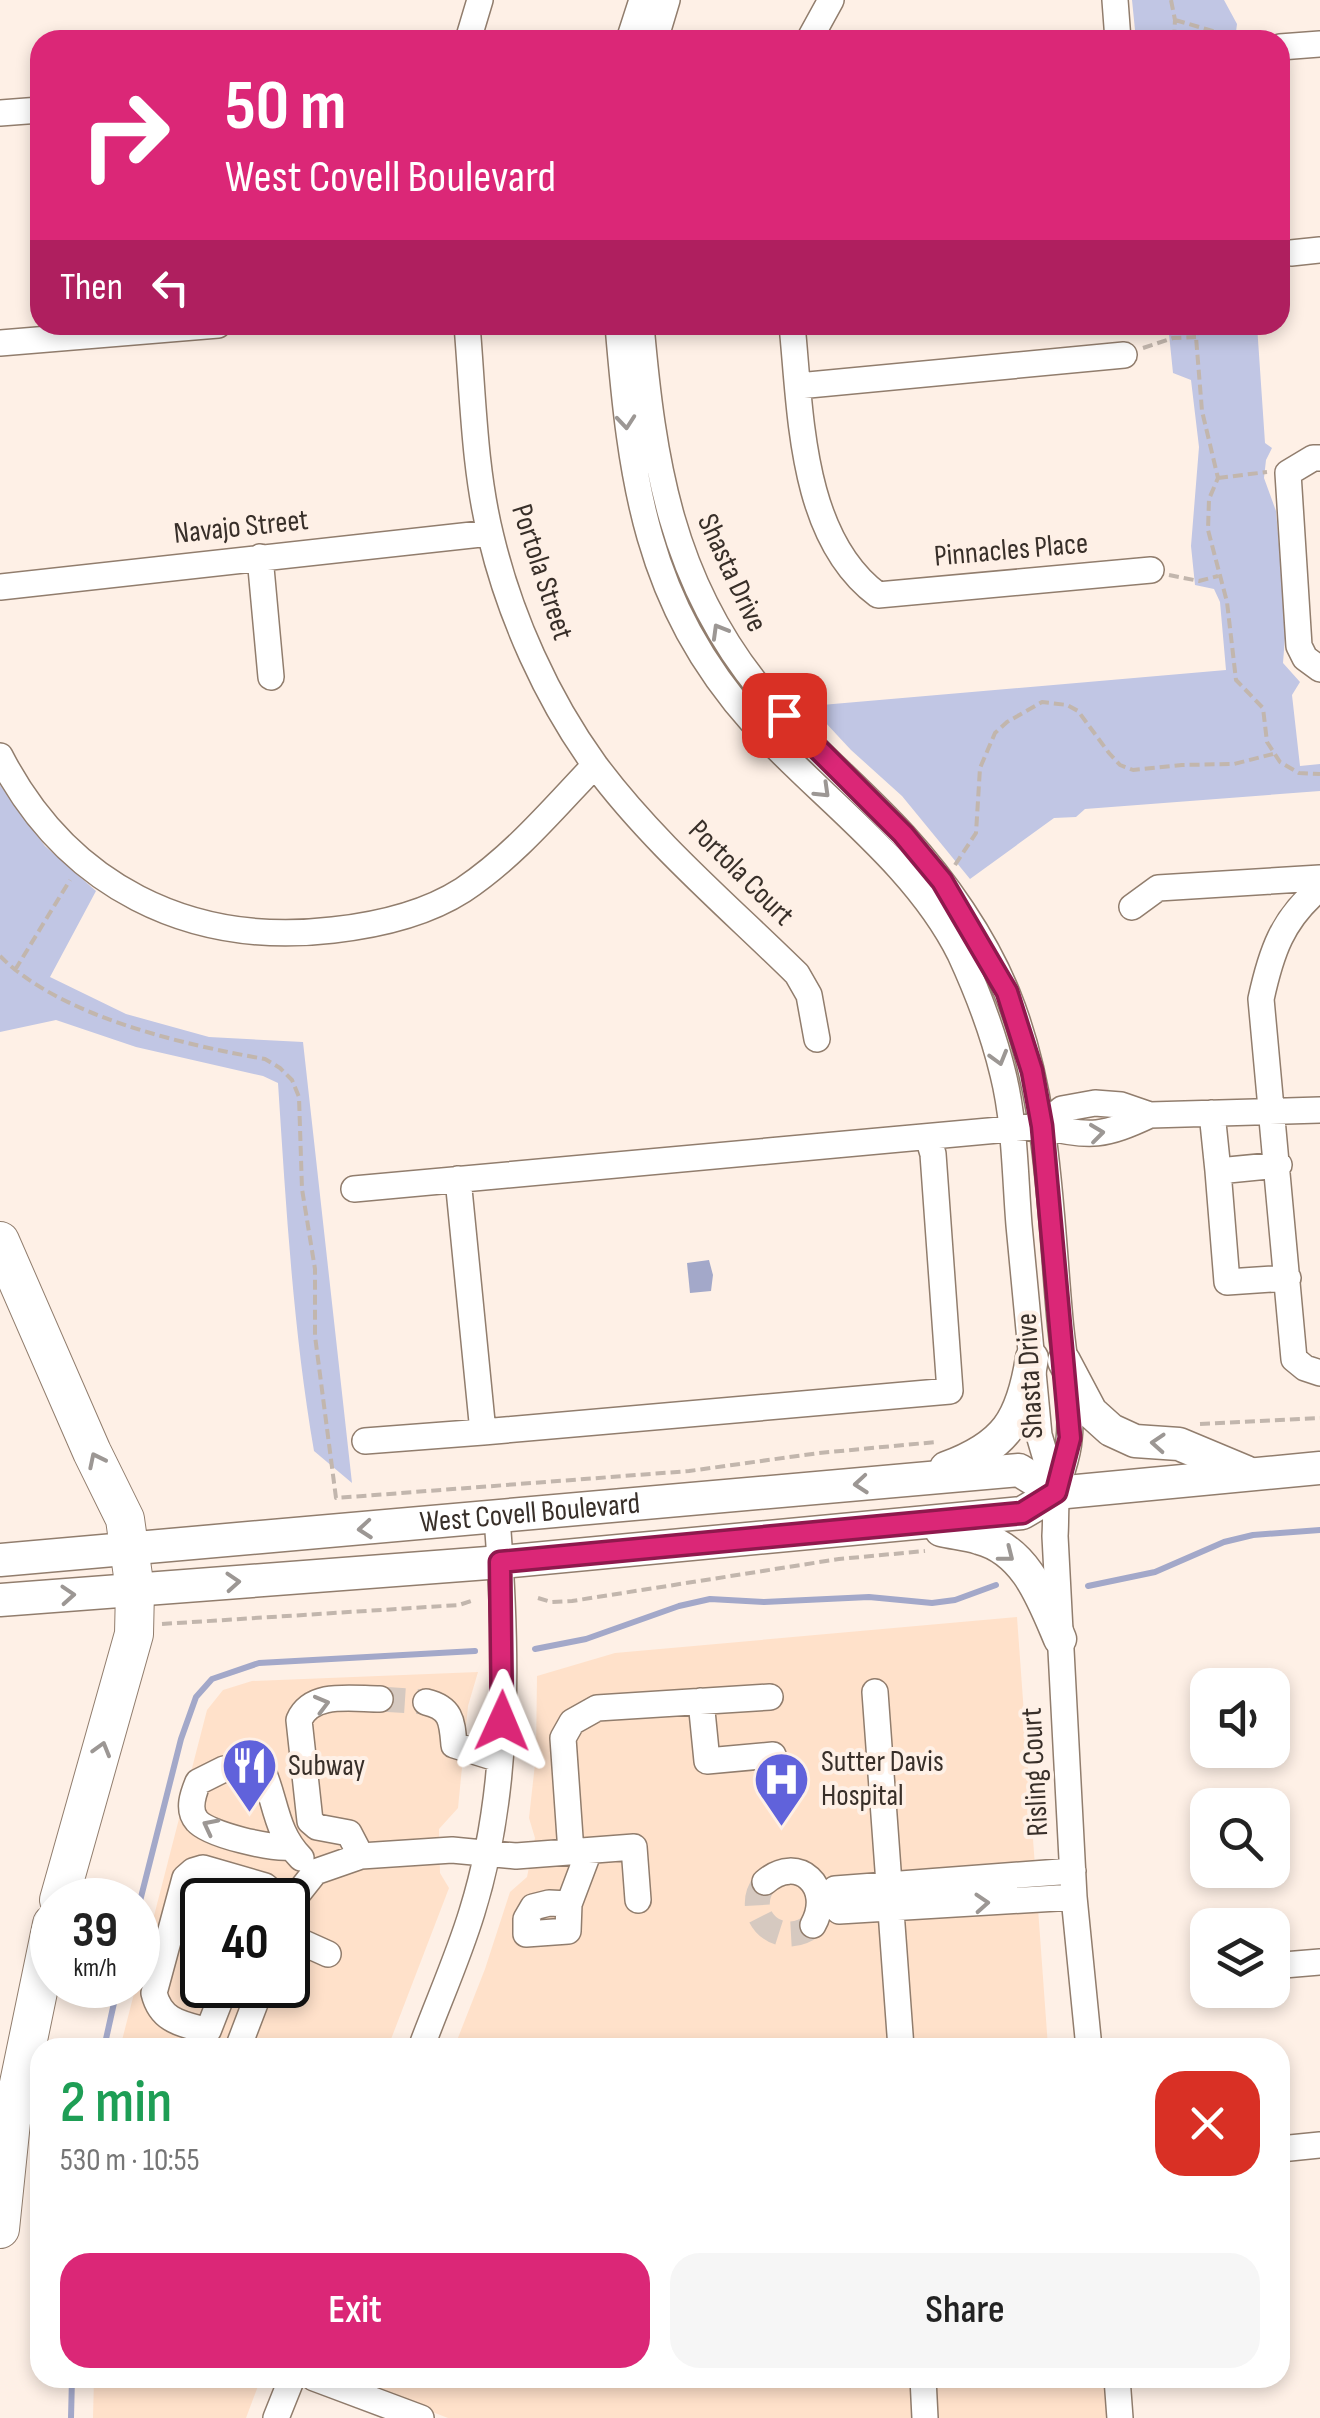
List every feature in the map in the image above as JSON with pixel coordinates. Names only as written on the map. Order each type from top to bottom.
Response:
[{"type":"highway","points":[[0,1242],[125,1518],[136,1590],[134,1634],[65,1878]]},
{"type":"highway","points":[[0,2229],[11,2122],[35,2008]]},
{"type":"main road","points":[[918,1478],[988,1448],[1011,1426],[1048,1360],[1111,1430],[1135,1441],[1178,1444],[1250,1474]]},
{"type":"main road","name":"West Covell Boulevard","points":[[0,1600],[500,1562],[922,1537],[1022,1513],[1056,1492],[1320,1468]]},
{"type":"main road","name":"West Covell Boulevard","points":[[0,1560],[1019,1470],[1056,1492]]},
{"type":"main road","points":[[922,1537],[982,1538],[1006,1550],[1031,1576],[1060,1639]]},
{"type":"street","points":[[471,30],[480,0]]},
{"type":"street","points":[[632,30],[642,0]]},
{"type":"street","points":[[658,30],[667,0]]},
{"type":"street","points":[[815,30],[831,0]]},
{"type":"street","points":[[1115,0],[1117,30]]},
{"type":"street","points":[[1290,46],[1320,44]]},
{"type":"street","points":[[0,113],[30,111]]},
{"type":"street","points":[[1291,253],[1320,250]]},
{"type":"street","points":[[0,343],[97,335]]},
{"type":"street","name":"Portola Street","points":[[468,335],[490,533],[518,622],[536,662],[595,765]]},
{"type":"street","name":"Shasta Drive","points":[[619,335],[628,443],[639,501],[671,598],[721,683],[755,725],[867,833],[926,903],[958,949],[984,1008],[1004,1078],[1048,1360]]},
{"type":"street","name":"Shasta Drive","points":[[642,335],[650,424],[664,498],[682,554],[707,610],[761,690],[806,740],[903,834],[942,881],[1007,992],[1032,1071],[1042,1126],[1048,1360],[1040,1440],[1056,1492]]},
{"type":"street","points":[[793,335],[798,386],[1124,355]]},
{"type":"street","name":"Pinnacles Place","points":[[798,386],[806,462],[824,519],[861,583],[878,595],[1150,570]]},
{"type":"street","points":[[1316,458],[1288,473],[1298,646],[1305,658],[1320,669]]},
{"type":"street","name":"Navajo Street","points":[[0,587],[490,533]]},
{"type":"street","points":[[260,557],[271,677]]},
{"type":"street","points":[[0,756],[42,824],[81,863],[142,903],[234,930],[282,934],[377,925],[423,910],[461,891],[514,852],[595,765]]},
{"type":"street","name":"Portola Court","points":[[595,765],[656,835],[796,974],[809,995],[818,1039]]},
{"type":"street","points":[[1132,907],[1158,888],[1320,878]]},
{"type":"street","points":[[1320,888],[1300,904],[1270,954],[1261,999],[1294,1358],[1305,1368],[1320,1372]]},
{"type":"street","points":[[354,1189],[1042,1126],[1062,1108],[1095,1104],[1121,1105],[1150,1115],[1320,1110]]},
{"type":"street","points":[[1212,1113],[1226,1282],[1288,1278]]},
{"type":"street","points":[[364,1441],[950,1391],[933,1154],[928,1138]]},
{"type":"street","points":[[1218,1172],[1279,1165]]},
{"type":"street","points":[[458,1180],[484,1432]]},
{"type":"street","name":"Risling Court","points":[[1056,1492],[1074,1897],[1088,2038]]},
{"type":"street","points":[[425,2038],[472,1912],[486,1854],[500,1759],[497,1518]]},
{"type":"street","points":[[875,1692],[900,2038]]},
{"type":"street","points":[[568,1904],[580,1851],[563,1738],[572,1722],[597,1708],[770,1697]]},
{"type":"street","points":[[362,1856],[349,1833],[310,1821],[298,1720],[304,1710],[321,1700],[380,1698]]},
{"type":"street","points":[[701,1701],[706,1761],[773,1755]]},
{"type":"street","points":[[426,1702],[447,1711],[452,1718],[454,1745],[500,1759]]},
{"type":"street","points":[[250,1766],[262,1769],[270,1786],[277,1824],[290,1847],[316,1872]]},
{"type":"street","points":[[224,1770],[216,1770],[198,1782],[191,1809],[196,1820],[206,1828],[274,1849],[290,1847]]},
{"type":"street","points":[[309,1878],[362,1856],[452,1850],[516,1856],[634,1847],[638,1900]]},
{"type":"street","points":[[186,1878],[193,1870],[204,1868],[226,1878]]},
{"type":"street","points":[[765,1882],[773,1875],[794,1871],[812,1881],[824,1900]]},
{"type":"street","points":[[890,1896],[1073,1871]]},
{"type":"street","points":[[812,1925],[824,1900],[835,1889],[890,1896],[1074,1897]]},
{"type":"street","points":[[180,1900],[154,1994],[157,2005],[168,2020],[208,2032],[218,2008]]},
{"type":"street","points":[[310,1946],[328,1954]]},
{"type":"street","points":[[1290,1964],[1320,1962]]},
{"type":"street","points":[[241,2008],[250,2015]]},
{"type":"street","points":[[242,2038],[253,2008]]},
{"type":"street","points":[[1290,2148],[1320,2145]]},
{"type":"street","points":[[276,2418],[288,2388]]},
{"type":"street","points":[[341,2388],[421,2418]]},
{"type":"street","points":[[924,2388],[925,2418]]},
{"type":"street","points":[[1118,2388],[1120,2418]]},
{"type":"path","points":[[1170,0],[1174,30]]},
{"type":"path","points":[[1175,20],[1210,30]]},
{"type":"path","points":[[1124,355],[1173,338],[1196,337],[1202,411],[1218,478],[1210,499],[1208,530],[1227,602],[1236,680],[1263,708],[1267,742],[1280,762],[1299,773],[1320,774]]},
{"type":"path","points":[[1218,478],[1288,473]]},
{"type":"path","points":[[1150,570],[1198,582],[1218,576]]},
{"type":"path","points":[[942,881],[976,833],[980,768],[996,733],[1006,722],[1042,702],[1067,704],[1078,712],[1109,754],[1120,765],[1133,770],[1234,764],[1273,754]]},
{"type":"path","points":[[15,970],[81,863]]},
{"type":"path","points":[[0,956],[32,983],[157,1036],[266,1060],[292,1080],[301,1111],[302,1189],[315,1268],[315,1336],[336,1498],[689,1470],[948,1441]]},
{"type":"path","points":[[1194,1424],[1320,1418]]},
{"type":"path","points":[[538,1598],[572,1601],[839,1558],[922,1537]]},
{"type":"path","points":[[162,1624],[458,1605],[471,1601]]},
{"type":"path","points":[[178,1610],[180,1623]]},
{"type":"shaded area","points":[[1132,0],[1224,0],[1237,24],[1236,30],[1135,30]]},
{"type":"shaded area","points":[[1169,335],[1258,335],[1265,443],[1272,448],[1264,478],[1276,511],[1286,624],[1283,663],[1300,682],[1292,695],[1300,766],[1320,764],[1320,791],[1085,809],[1076,817],[1054,818],[970,879],[902,796],[810,706],[1226,670],[1220,602],[1214,589],[1195,585],[1191,546],[1199,447],[1191,380],[1173,373]]},
{"type":"shaded area","points":[[0,785],[45,846],[96,891],[50,977],[126,1014],[209,1037],[303,1042],[352,1483],[314,1451],[295,1313],[278,1083],[263,1076],[136,1047],[56,1020],[0,1032]]},
{"type":"shaded area","points":[[709,1260],[713,1275],[711,1291],[690,1293],[687,1263]]},
{"type":"shaded area","name":"Sutter Davis Hospital","points":[[1017,1617],[1047,2038],[458,2038],[510,1892],[527,1877],[535,1838],[529,1818],[536,1755],[537,1676],[615,1653]]},
{"type":"shaded area","points":[[478,1672],[468,1706],[458,1808],[439,1829],[440,1873],[449,1888],[391,2038],[123,2038],[130,2008],[160,2008],[160,1893],[207,1710],[223,1690],[252,1681]]},
{"type":"shaded area","points":[[94,2388],[257,2388],[246,2418],[93,2418]]},
{"type":"shaded area","points":[[369,2388],[1121,2388],[1123,2418],[448,2418]]},
{"type":"waterway","points":[[1088,1586],[1155,1572],[1224,1542],[1253,1535],[1320,1530]]},
{"type":"waterway","points":[[535,1649],[586,1639],[710,1599],[764,1602],[869,1597],[932,1603],[955,1600],[996,1585]]},
{"type":"waterway","points":[[146,1878],[181,1739],[196,1697],[212,1679],[259,1663],[475,1651]]},
{"type":"waterway","points":[[106,2038],[113,2008]]},
{"type":"waterway","points":[[71,2418],[72,2388]]},
{"type":"tunnel","points":[[380,1699],[426,1702]]},
{"type":"tunnel","points":[[765,1882],[757,1907],[768,1926],[788,1934],[813,1925]]},
{"type":"place","name":"Subway","points":[[249,1815]]},
{"type":"place","name":"Sutter Davis Hospital","points":[[782,1828]]},
{"type":"route","points":[[502,1721],[500,1562],[1022,1513],[1056,1492],[1070,1438],[1042,1126],[1032,1071],[1007,992],[942,881],[903,834],[784,715]]}]
